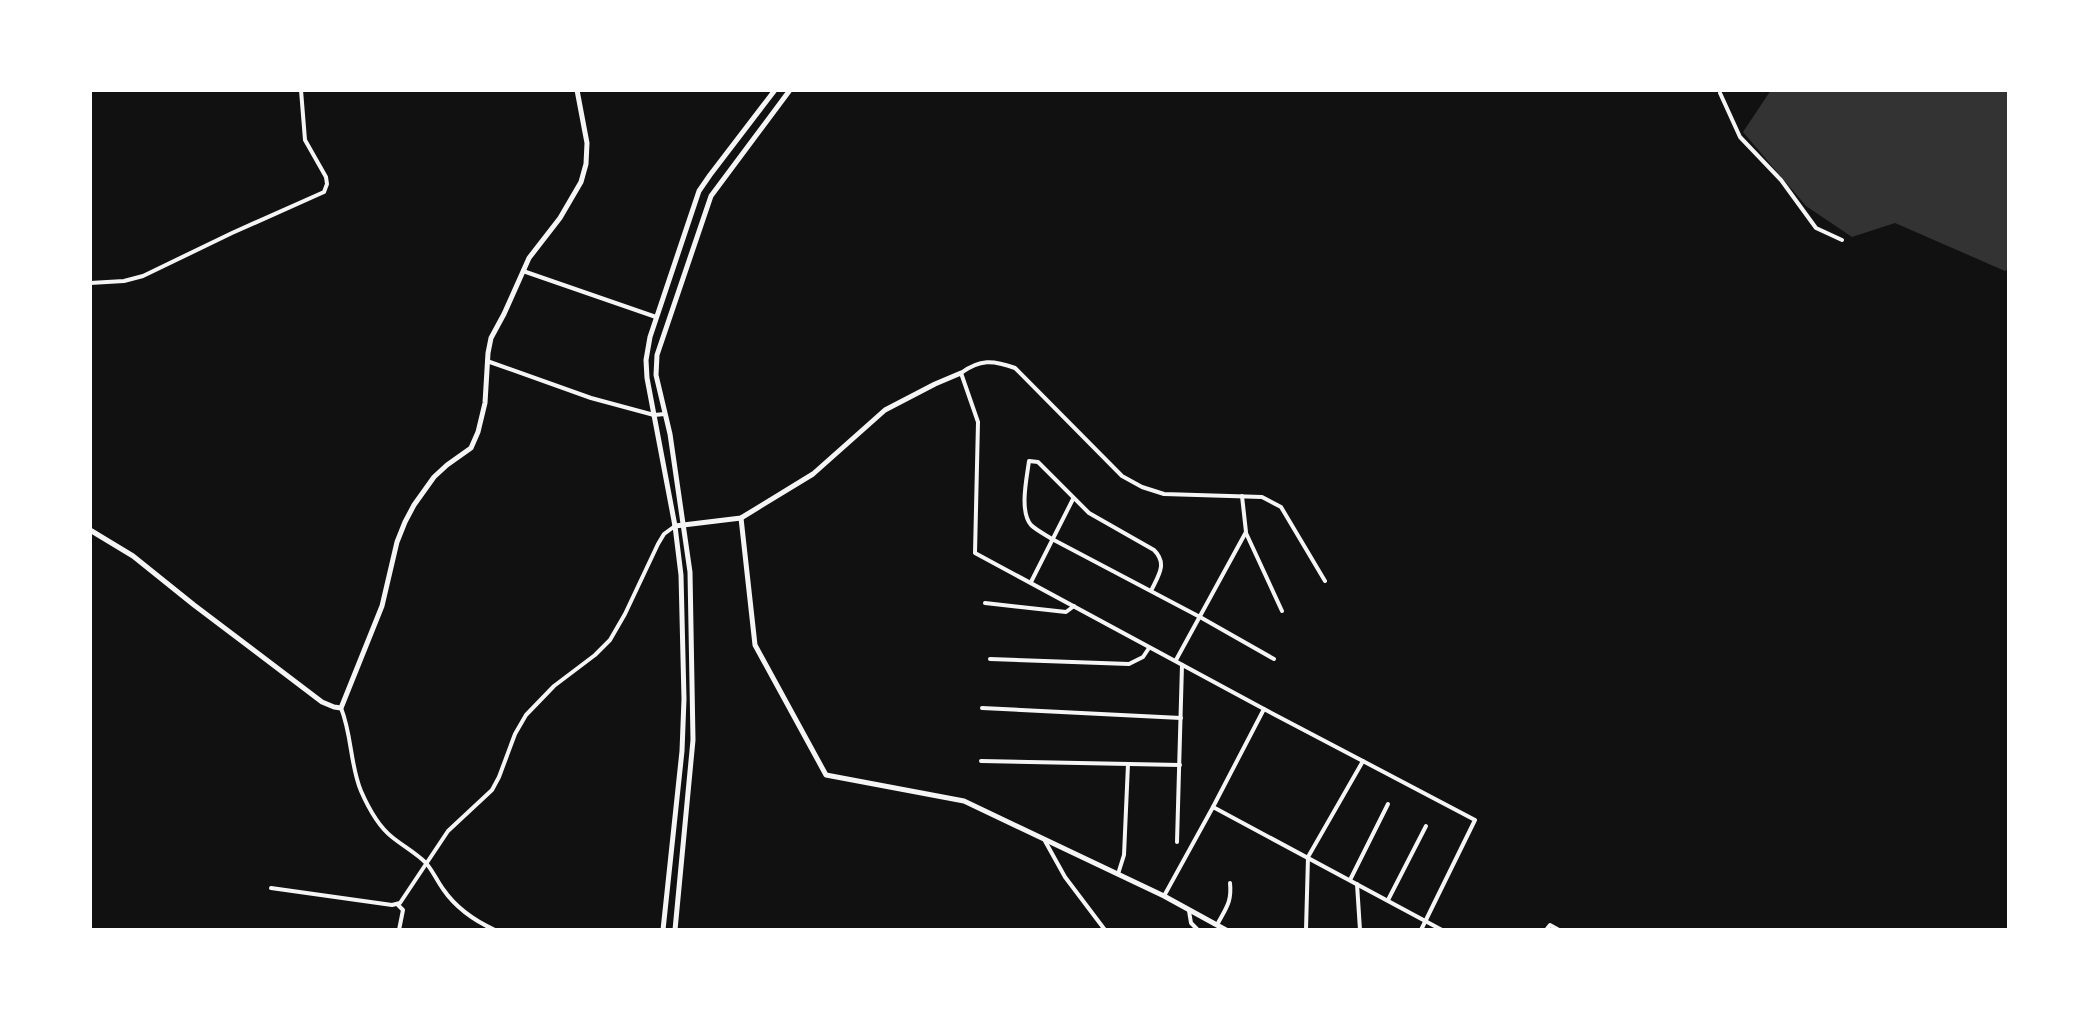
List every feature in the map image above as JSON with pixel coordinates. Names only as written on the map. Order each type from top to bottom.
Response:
[{"type":"street","points":[[90,283],[124,281],[143,276],[324,192],[326,177],[305,140],[301,90]]},
{"type":"street","points":[[495,930],[459,908],[427,864],[389,835],[371,809],[357,780],[348,727],[341,708],[382,606],[397,542],[405,522],[434,477],[471,448],[485,403],[491,338],[529,258],[567,208],[584,173],[587,143],[577,90]]},
{"type":"street","points":[[663,930],[682,751],[681,575],[646,360],[656,317],[699,191],[775,90]]},
{"type":"street","points":[[675,930],[693,740],[690,572],[656,375],[657,355],[711,196],[790,90]]},
{"type":"street","points":[[1720,93],[1740,137],[1781,180],[1816,228],[1842,240]]},
{"type":"street","points":[[523,271],[656,317]]},
{"type":"street","points":[[487,361],[591,398],[654,415],[665,414]]},
{"type":"street","points":[[398,905],[448,831],[495,785],[526,715],[554,686],[610,640],[664,534],[684,524],[741,518],[813,474],[885,410],[975,363],[998,362],[1015,368],[1122,476],[1142,487],[1164,494],[1262,497],[1281,507],[1325,581]]},
{"type":"street","points":[[961,373],[978,422],[975,553],[1475,820],[1421,930]]},
{"type":"street","points":[[1151,591],[1162,568],[1161,557],[1089,513],[1038,462],[1029,461],[1024,500],[1031,525],[1274,659]]},
{"type":"street","points":[[1242,496],[1246,532],[1282,611]]},
{"type":"street","points":[[1030,583],[1073,499]]},
{"type":"street","points":[[741,518],[755,645],[826,775],[964,801],[1164,896],[1226,930]]},
{"type":"street","points":[[90,530],[133,556],[322,702],[341,708]]},
{"type":"street","points":[[1176,661],[1246,532]]},
{"type":"street","points":[[985,603],[1066,612],[1074,606]]},
{"type":"street","points":[[990,659],[1129,664],[1143,657],[1149,647]]},
{"type":"street","points":[[1177,842],[1182,665]]},
{"type":"street","points":[[982,708],[1181,718]]},
{"type":"street","points":[[1164,896],[1264,709]]},
{"type":"street","points":[[981,761],[1180,765]]},
{"type":"street","points":[[1306,930],[1308,857],[1363,761]]},
{"type":"street","points":[[1118,874],[1124,855],[1128,764]]},
{"type":"street","points":[[1350,880],[1388,804]]},
{"type":"street","points":[[1213,807],[1442,930]]},
{"type":"street","points":[[1388,900],[1426,826]]},
{"type":"street","points":[[1044,839],[1065,877],[1105,930]]},
{"type":"street","points":[[1217,925],[1230,902],[1230,883]]},
{"type":"street","points":[[1357,884],[1360,930]]},
{"type":"street","points":[[271,888],[398,905],[404,915],[399,930]]},
{"type":"street","points":[[1189,910],[1191,923],[1198,930]]},
{"type":"street","points":[[1546,930],[1550,925],[1559,930]]},
{"type":"shaded area","points":[[1771,90],[2009,90],[2009,269],[2005,271],[1895,223],[1852,237],[1806,206],[1743,132]]}]
